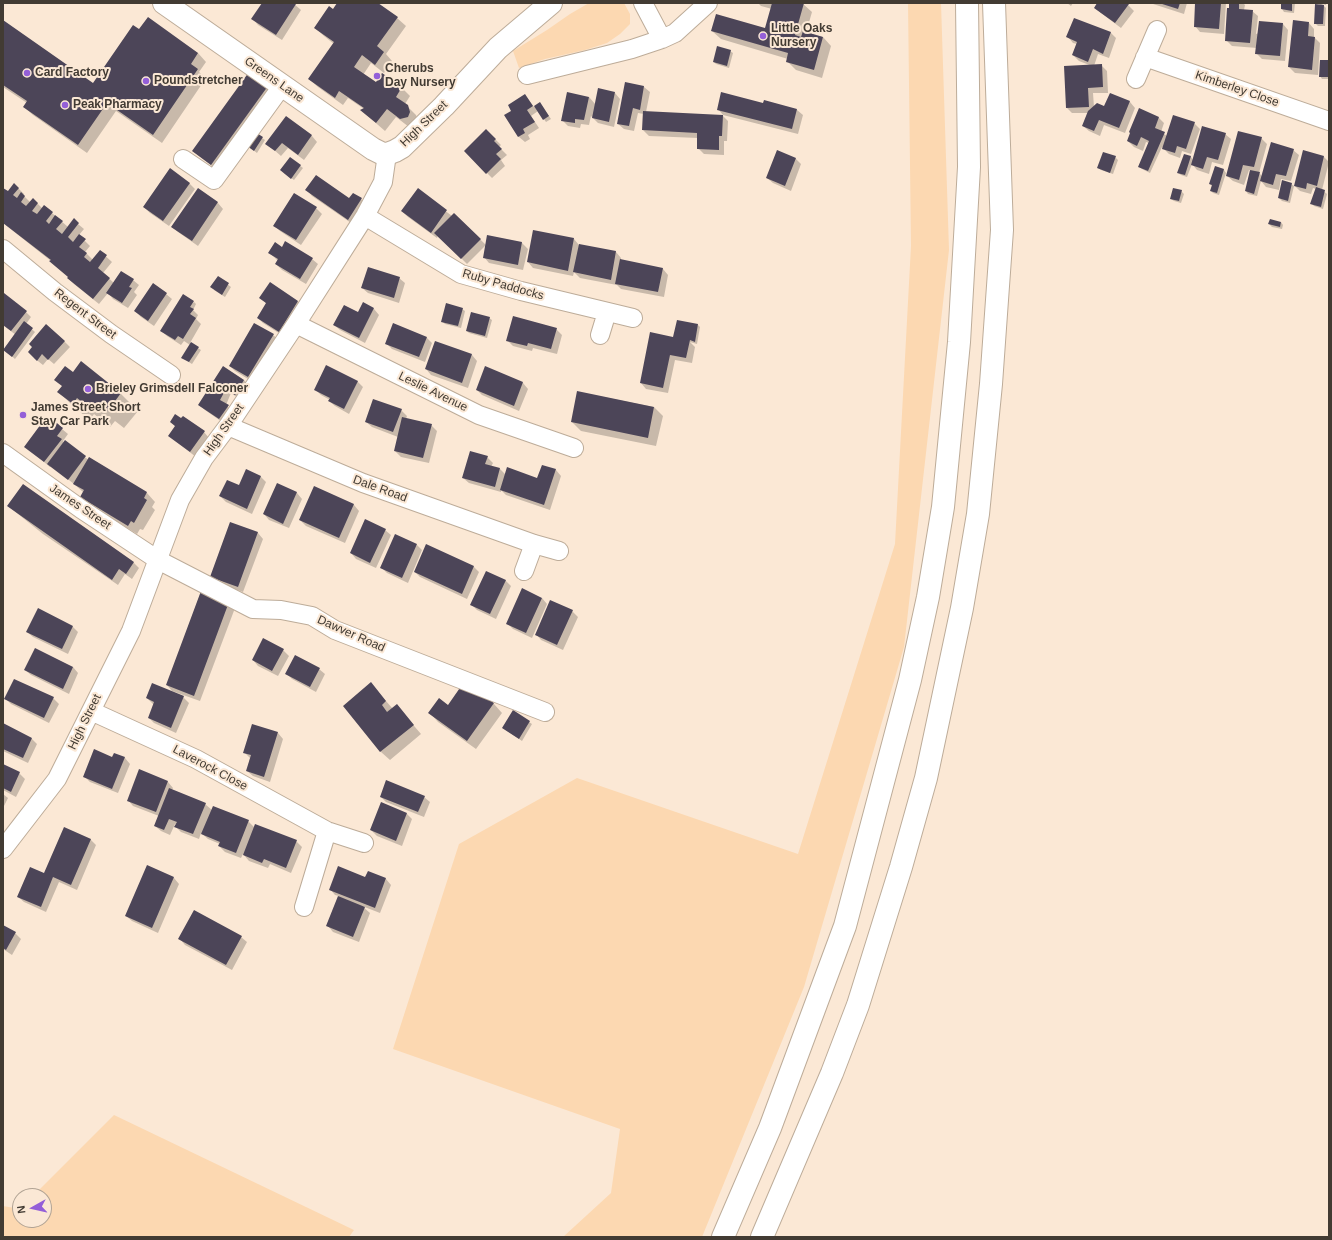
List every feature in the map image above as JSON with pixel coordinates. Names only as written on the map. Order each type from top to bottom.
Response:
[{"type":"main road","name":"Greens Lane","points":[[164,3],[373,149],[387,154]]},
{"type":"main road","name":"High Street","points":[[387,154],[402,147],[444,106],[498,48],[551,3]]},
{"type":"main road","points":[[723,1237],[770,1128],[845,926],[864,859],[910,680],[928,597],[943,507],[959,342],[969,167],[967,3]]},
{"type":"main road","points":[[762,1237],[832,1074],[858,1004],[901,867],[926,778],[962,608],[978,514],[991,384],[1002,230],[994,3]]},
{"type":"street","points":[[643,3],[662,39]]},
{"type":"street","points":[[527,76],[662,39],[675,33],[708,3]]},
{"type":"street","points":[[1136,80],[1157,30]]},
{"type":"street","name":"Kimberley Close","points":[[1146,57],[1329,121]]},
{"type":"street","points":[[183,159],[214,180],[282,86]]},
{"type":"street","name":"High Street","points":[[3,849],[57,779],[131,631],[180,500],[204,458],[228,426],[296,324],[365,216],[382,182],[387,154]]},
{"type":"street","name":"Ruby Paddocks","points":[[365,216],[461,274],[632,318]]},
{"type":"street","name":"Regent Street","points":[[3,249],[111,334],[170,375]]},
{"type":"street","points":[[600,335],[607,312]]},
{"type":"street","name":"Leslie Avenue","points":[[296,324],[479,415],[574,448]]},
{"type":"street","name":"Dale Road","points":[[228,426],[363,483],[534,544],[559,551]]},
{"type":"street","name":"James Street","points":[[3,453],[81,509],[158,560]]},
{"type":"street","points":[[524,571],[534,544]]},
{"type":"street","name":"Dawver Road","points":[[158,560],[253,609],[281,610],[312,616],[335,630],[545,712]]},
{"type":"street","name":"Laverock Close","points":[[91,711],[196,759],[327,831],[364,843]]},
{"type":"street","points":[[304,907],[327,831]]},
{"type":"shaded area","points":[[589,3],[624,3],[630,14],[630,24],[620,34],[607,43],[585,50],[545,59],[519,68],[513,51]]},
{"type":"shaded area","points":[[908,3],[941,3],[949,250],[904,647],[804,987],[702,1237],[563,1237],[611,1193],[620,1129],[393,1049],[459,844],[577,778],[798,854],[895,544],[911,246]]},
{"type":"shaded area","points":[[114,1115],[354,1230],[349,1237],[3,1237],[3,1206],[12,1208],[12,1228],[52,1228],[52,1188],[41,1188]]},
{"type":"building","points":[[262,3],[296,4],[276,35],[251,19]]},
{"type":"building","points":[[337,3],[378,3],[398,17],[377,46],[384,52],[375,65],[362,55],[354,67],[376,82],[382,73],[402,87],[396,97],[408,105],[410,112],[408,117],[400,119],[387,109],[376,123],[360,110],[364,108],[339,91],[335,98],[308,79],[334,42],[314,28],[329,6],[333,9]]},
{"type":"building","name":"Little Oaks Nursery","points":[[772,3],[804,3],[795,35],[801,37],[803,31],[823,37],[814,70],[786,62],[788,53],[711,31],[716,14],[765,28]]},
{"type":"building","points":[[1097,3],[1129,4],[1115,23],[1094,8]]},
{"type":"building","points":[[1159,3],[1180,3],[1178,9]]},
{"type":"building","points":[[1195,3],[1221,3],[1219,29],[1194,27]]},
{"type":"building","points":[[1229,3],[1239,3],[1239,9],[1253,10],[1250,43],[1225,41],[1227,8],[1229,8]]},
{"type":"building","points":[[1281,3],[1292,3],[1292,11],[1281,9]]},
{"type":"building","points":[[1315,4],[1324,5],[1323,24],[1314,24]]},
{"type":"building","points":[[148,17],[198,53],[191,64],[198,69],[153,135],[107,103],[78,145],[23,107],[27,101],[3,85],[3,20],[93,83],[133,25],[139,29]]},
{"type":"building","points":[[1074,18],[1111,32],[1103,54],[1093,49],[1088,62],[1072,55],[1077,42],[1066,37]]},
{"type":"building","points":[[1293,20],[1309,22],[1308,36],[1315,37],[1312,70],[1288,67]]},
{"type":"building","points":[[1259,21],[1283,23],[1280,56],[1255,54]]},
{"type":"building","points":[[717,46],[731,50],[727,66],[713,62]]},
{"type":"building","points":[[1320,60],[1329,60],[1329,77],[1319,77]]},
{"type":"building","points":[[1102,64],[1103,87],[1088,88],[1089,107],[1066,108],[1064,66]]},
{"type":"building","points":[[249,72],[268,86],[211,165],[192,151]]},
{"type":"building","points":[[625,82],[644,86],[640,110],[633,108],[629,126],[617,124]]},
{"type":"building","points":[[598,88],[615,92],[609,122],[592,118]]},
{"type":"building","points":[[567,92],[589,97],[584,120],[575,119],[575,123],[561,121]]},
{"type":"building","points":[[721,92],[763,103],[764,100],[797,109],[792,129],[717,110]]},
{"type":"building","points":[[1110,93],[1130,101],[1119,128],[1099,120],[1094,131],[1082,126],[1088,111],[1097,103],[1104,106]]},
{"type":"building","points":[[525,94],[533,106],[527,110],[535,122],[523,129],[525,133],[518,137],[504,115],[511,111],[508,105]]},
{"type":"building","points":[[540,102],[549,116],[543,120],[534,106]]},
{"type":"building","points":[[1139,108],[1159,117],[1155,128],[1165,132],[1148,171],[1138,167],[1149,141],[1141,137],[1137,146],[1127,141]]},
{"type":"building","points":[[643,111],[723,115],[722,136],[719,136],[719,150],[697,149],[697,133],[642,130]]},
{"type":"building","points":[[1173,115],[1195,122],[1186,149],[1177,146],[1175,153],[1162,149]]},
{"type":"building","points":[[286,116],[312,135],[298,155],[282,143],[275,151],[265,144]]},
{"type":"building","points":[[1202,126],[1226,133],[1218,160],[1207,157],[1203,169],[1191,165]]},
{"type":"building","points":[[486,129],[496,139],[494,141],[502,149],[496,154],[501,159],[486,174],[464,151]]},
{"type":"building","points":[[1238,131],[1262,137],[1254,167],[1243,165],[1239,180],[1226,176]]},
{"type":"building","points":[[255,132],[263,137],[254,151],[247,146]]},
{"type":"building","points":[[1271,142],[1294,149],[1286,176],[1276,174],[1273,185],[1260,181]]},
{"type":"building","points":[[777,150],[796,158],[785,186],[766,178]]},
{"type":"building","points":[[1303,150],[1324,156],[1317,186],[1307,183],[1306,189],[1294,186]]},
{"type":"building","points":[[1103,152],[1116,156],[1110,173],[1097,168]]},
{"type":"building","points":[[1184,154],[1191,156],[1185,175],[1177,173]]},
{"type":"building","points":[[290,157],[301,165],[291,179],[280,170]]},
{"type":"building","points":[[1215,166],[1224,169],[1217,193],[1210,191],[1212,185],[1209,184]]},
{"type":"building","points":[[170,168],[190,183],[163,221],[143,207]]},
{"type":"building","points":[[1250,170],[1260,172],[1254,194],[1245,191]]},
{"type":"building","points":[[316,175],[349,198],[353,193],[362,198],[348,220],[305,190]]},
{"type":"building","points":[[1282,180],[1292,183],[1288,201],[1278,198]]},
{"type":"building","points":[[14,183],[19,188],[13,195],[17,198],[21,192],[25,196],[21,202],[26,206],[33,198],[38,203],[32,211],[37,214],[44,205],[53,212],[46,221],[49,224],[55,215],[63,221],[56,229],[62,234],[74,218],[79,223],[68,237],[73,242],[79,234],[86,239],[79,247],[87,253],[84,257],[90,262],[100,250],[107,255],[98,268],[110,278],[93,299],[67,278],[68,277],[49,261],[51,260],[3,223],[3,188],[8,191]]},
{"type":"building","points":[[1316,187],[1325,190],[1321,207],[1310,204]]},
{"type":"building","points":[[198,188],[218,202],[192,241],[171,227]]},
{"type":"building","points":[[418,188],[447,210],[431,233],[401,211]]},
{"type":"building","points":[[1173,188],[1182,190],[1179,201],[1170,199]]},
{"type":"building","points":[[294,193],[317,207],[296,240],[273,226]]},
{"type":"building","points":[[454,213],[481,239],[461,259],[434,233]]},
{"type":"building","points":[[1270,219],[1281,222],[1280,227],[1268,224]]},
{"type":"building","points":[[533,230],[574,238],[568,271],[527,262]]},
{"type":"building","points":[[487,235],[522,242],[518,265],[483,258]]},
{"type":"building","points":[[285,241],[313,258],[300,279],[275,264],[278,259],[268,253],[275,242],[282,247]]},
{"type":"building","points":[[579,244],[616,251],[611,280],[573,272]]},
{"type":"building","points":[[620,259],[663,268],[658,292],[615,284]]},
{"type":"building","points":[[368,267],[400,277],[394,298],[361,288]]},
{"type":"building","points":[[121,271],[134,279],[129,287],[132,288],[122,303],[106,293]]},
{"type":"building","points":[[218,276],[229,283],[222,295],[210,287]]},
{"type":"building","points":[[270,282],[298,301],[279,332],[257,318],[266,303],[259,298]]},
{"type":"building","points":[[153,283],[167,293],[148,321],[134,311]]},
{"type":"building","points":[[4,293],[27,311],[11,331],[3,325]]},
{"type":"building","points":[[183,294],[194,301],[190,307],[194,309],[190,314],[196,318],[183,339],[178,336],[175,340],[160,331]]},
{"type":"building","points":[[363,302],[374,308],[359,338],[333,325],[344,305],[358,312]]},
{"type":"building","points":[[446,303],[463,308],[458,326],[441,322]]},
{"type":"building","points":[[471,312],[490,317],[485,336],[466,331]]},
{"type":"building","points":[[513,316],[557,328],[551,349],[528,343],[527,346],[506,341]]},
{"type":"building","points":[[677,320],[698,324],[695,342],[690,340],[686,358],[670,355],[663,388],[640,383],[650,332],[673,337]]},
{"type":"building","points":[[24,321],[33,328],[12,357],[3,350]]},
{"type":"building","points":[[254,323],[274,334],[248,377],[229,366]]},
{"type":"building","points":[[393,323],[427,337],[419,357],[385,344]]},
{"type":"building","points":[[46,324],[65,341],[48,360],[42,354],[37,361],[28,352],[32,347],[29,344]]},
{"type":"building","points":[[435,341],[472,354],[462,383],[425,369]]},
{"type":"building","points":[[191,342],[199,347],[189,362],[181,358]]},
{"type":"building","name":"Brieley Grimsdell Falconer","points":[[81,361],[121,393],[107,412],[98,405],[93,411],[77,398],[73,404],[57,392],[62,386],[54,380],[65,366],[73,372]]},
{"type":"building","points":[[326,365],[358,381],[344,409],[328,401],[330,398],[314,390]]},
{"type":"building","points":[[223,366],[244,380],[235,395],[226,389],[220,400],[229,405],[219,419],[198,405]]},
{"type":"building","points":[[485,366],[523,382],[514,406],[476,390]]},
{"type":"building","points":[[577,391],[654,407],[648,438],[571,422]]},
{"type":"building","points":[[373,399],[402,409],[393,432],[365,422]]},
{"type":"building","points":[[175,414],[181,418],[183,416],[205,431],[190,452],[168,436],[175,426],[170,422]]},
{"type":"building","points":[[402,417],[432,424],[423,458],[394,451]]},
{"type":"building","points":[[52,419],[63,428],[57,436],[62,439],[44,462],[24,447],[41,424],[46,427]]},
{"type":"building","points":[[65,440],[86,456],[68,480],[47,464]]},
{"type":"building","points":[[470,451],[488,456],[485,464],[500,468],[495,487],[462,478]]},
{"type":"building","points":[[89,457],[147,492],[144,498],[147,500],[134,523],[131,521],[128,526],[80,497],[84,490],[73,484]]},
{"type":"building","points":[[542,465],[556,469],[544,505],[500,490],[507,467],[537,478]]},
{"type":"building","points":[[246,469],[261,476],[247,509],[219,496],[227,480],[239,485]]},
{"type":"building","points":[[277,483],[297,492],[283,524],[263,514]]},
{"type":"building","points":[[23,484],[134,562],[126,574],[119,569],[112,580],[7,506]]},
{"type":"building","points":[[314,486],[354,504],[339,538],[299,520]]},
{"type":"building","points":[[365,519],[386,529],[370,563],[350,553]]},
{"type":"building","points":[[230,522],[258,532],[238,587],[210,577]]},
{"type":"building","points":[[395,534],[417,544],[402,578],[380,568]]},
{"type":"building","points":[[426,544],[474,566],[462,594],[414,572]]},
{"type":"building","points":[[486,571],[506,580],[490,614],[470,605]]},
{"type":"building","points":[[522,588],[542,598],[526,633],[506,624]]},
{"type":"building","points":[[201,591],[229,602],[194,696],[166,685]]},
{"type":"building","points":[[550,600],[573,610],[557,645],[535,635]]},
{"type":"building","points":[[38,608],[73,626],[62,649],[26,632]]},
{"type":"building","points":[[263,638],[284,649],[272,671],[252,660]]},
{"type":"building","points":[[35,648],[73,667],[63,689],[24,670]]},
{"type":"building","points":[[295,655],[320,668],[310,687],[285,674]]},
{"type":"building","points":[[14,679],[54,697],[44,718],[4,699]]},
{"type":"building","points":[[371,682],[386,701],[382,705],[387,712],[397,704],[414,725],[380,752],[343,706]]},
{"type":"building","points":[[464,682],[494,703],[467,741],[428,713],[439,698],[448,705]]},
{"type":"building","points":[[152,683],[184,696],[171,728],[148,718],[154,702],[146,698]]},
{"type":"building","points":[[513,710],[530,721],[519,739],[502,728]]},
{"type":"building","points":[[3,723],[32,738],[23,758],[3,749]]},
{"type":"building","points":[[252,724],[278,732],[264,777],[246,771],[251,755],[243,753]]},
{"type":"building","points":[[94,749],[112,757],[114,753],[125,757],[112,789],[83,777]]},
{"type":"building","points":[[3,764],[20,772],[11,792],[3,788]]},
{"type":"building","points":[[139,769],[168,781],[156,812],[127,801]]},
{"type":"building","points":[[386,780],[425,796],[418,812],[380,797]]},
{"type":"building","points":[[169,788],[206,803],[193,834],[174,827],[177,822],[169,819],[164,830],[154,826]]},
{"type":"building","points":[[381,802],[407,813],[396,841],[370,830]]},
{"type":"building","points":[[213,806],[249,820],[236,853],[218,846],[220,842],[201,834]]},
{"type":"building","points":[[255,824],[297,840],[286,868],[264,859],[262,863],[243,855]]},
{"type":"building","points":[[64,827],[91,839],[71,885],[53,877],[41,907],[17,897],[30,867],[44,873]]},
{"type":"building","points":[[147,865],[174,877],[152,928],[125,916]]},
{"type":"building","points":[[338,866],[365,877],[368,871],[386,878],[375,908],[329,890]]},
{"type":"building","points":[[338,896],[365,907],[353,937],[326,926]]},
{"type":"building","points":[[194,910],[242,936],[226,965],[178,939]]},
{"type":"building","points":[[3,925],[16,932],[6,950],[3,948]]},
{"type":"place","name":"Little Oaks Nursery","points":[[763,36]]},
{"type":"place","name":"Card Factory","points":[[27,73]]},
{"type":"place","name":"Cherubs Day Nursery","points":[[377,76]]},
{"type":"place","name":"Poundstretcher","points":[[146,81]]},
{"type":"place","name":"Peak Pharmacy","points":[[65,105]]},
{"type":"place","name":"Brieley Grimsdell Falconer","points":[[88,389]]},
{"type":"place","name":"James Street Short Stay Car Park","points":[[23,415]]}]
